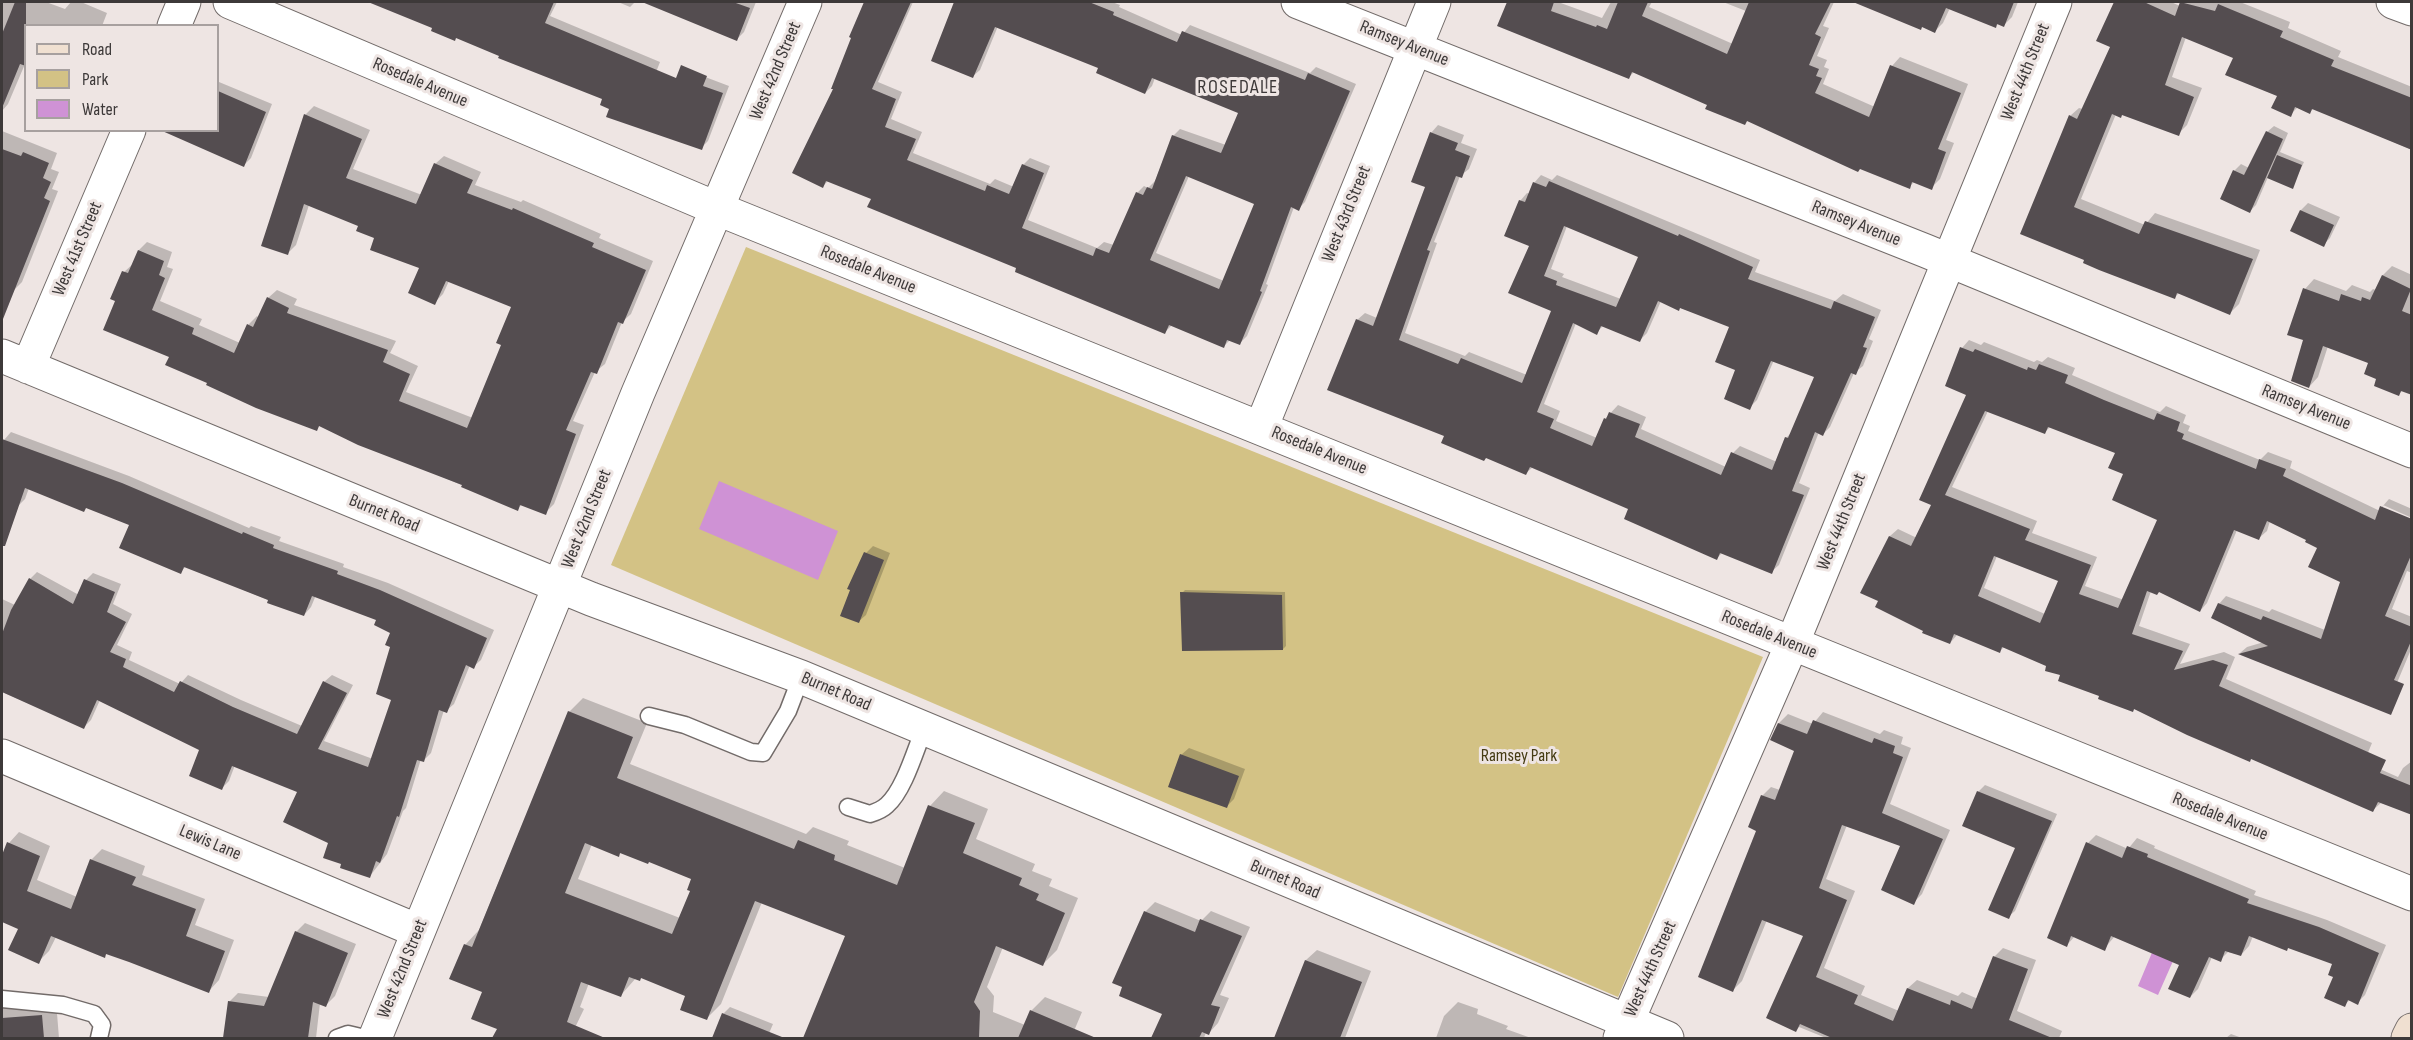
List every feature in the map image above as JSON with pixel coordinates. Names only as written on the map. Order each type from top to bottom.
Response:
[{"type":"main road","points":[[2408,1038],[2412,1029]]},
{"type":"street","points":[[175,24],[184,2]]},
{"type":"street","name":"Rosedale Avenue","points":[[230,2],[718,209],[2412,894]]},
{"type":"street","name":"West 42nd Street","points":[[375,1038],[638,393],[805,2]]},
{"type":"street","name":"Ramsey Avenue","points":[[1298,2],[1950,262],[2412,451]]},
{"type":"street","name":"West 43rd Street","points":[[1261,428],[1434,2]]},
{"type":"street","name":"West 44th Street","points":[[1624,1031],[1792,644],[2055,2]]},
{"type":"street","points":[[2393,2],[2412,9]]},
{"type":"street","name":"West 41st Street","points":[[15,361],[128,132]]},
{"type":"street","name":"Burnet Road","points":[[15,361],[560,586],[801,677],[1624,1031],[1667,1038]]},
{"type":"street","name":"Lewis Lane","points":[[2,756],[418,931]]},
{"type":"lane","points":[[649,716],[685,725],[751,752],[763,753],[788,711],[801,677]]},
{"type":"lane","points":[[848,807],[870,814],[885,808],[892,801],[924,729]]},
{"type":"lane","points":[[2,999],[63,1005],[94,1014],[102,1025],[99,1038]]},
{"type":"lane","points":[[337,1038],[348,1034],[365,1038]]},
{"type":"green space","name":"Ramsey Park","points":[[746,247],[1763,657],[1618,997],[611,565]]},
{"type":"water","points":[[719,481],[838,531],[818,580],[699,529]]},
{"type":"water","points":[[2156,943],[2177,952],[2158,995],[2138,986]]},
{"type":"building","points":[[15,2],[26,2],[24,65],[20,64],[2,108],[2,34]]},
{"type":"building","points":[[368,2],[554,2],[545,23],[676,78],[681,65],[707,76],[703,86],[723,93],[702,150],[606,117],[609,109],[600,105],[602,99],[498,58],[499,56],[456,38],[455,41],[431,31],[432,28]]},
{"type":"building","points":[[642,2],[733,2],[750,8],[737,41]]},
{"type":"building","points":[[864,2],[911,2],[872,89],[896,99],[885,127],[916,139],[907,160],[985,191],[987,185],[1009,194],[1022,164],[1044,173],[1022,228],[1093,256],[1096,248],[1109,253],[1136,192],[1143,195],[1147,187],[1152,189],[1172,135],[1221,153],[1238,113],[1152,78],[1145,94],[1096,73],[1098,68],[995,27],[973,78],[931,61],[954,2],[1089,2],[1114,12],[1113,15],[1177,42],[1182,31],[1305,80],[1308,73],[1350,91],[1299,211],[1291,207],[1260,291],[1262,292],[1240,345],[1227,340],[1224,348],[1169,325],[1165,334],[1015,272],[1016,268],[867,207],[871,199],[826,181],[823,188],[792,173],[833,89],[831,89],[851,38],[849,37]],"holes":[[[1186,176],[1254,204],[1219,289],[1150,260]]]},
{"type":"building","points":[[1507,2],[1554,2],[1551,11],[1607,29],[1618,2],[1648,2],[1642,16],[1727,54],[1749,2],[1831,2],[1815,34],[1821,37],[1809,65],[1819,69],[1816,76],[1822,78],[1815,93],[1869,117],[1890,65],[1961,93],[1938,149],[1946,152],[1932,190],[1912,182],[1910,189],[1860,169],[1858,172],[1747,121],[1745,125],[1705,109],[1707,105],[1632,72],[1629,79],[1497,26]]},
{"type":"building","points":[[1853,2],[2014,2],[2004,27],[1997,24],[1996,28],[1946,8],[1935,33],[1922,27],[1921,30]]},
{"type":"building","points":[[2114,2],[2144,2],[2175,16],[2180,2],[2215,11],[2218,4],[2283,31],[2280,37],[2334,60],[2331,66],[2412,98],[2412,150],[2312,109],[2310,114],[2295,107],[2291,117],[2271,108],[2277,96],[2225,75],[2233,58],[2182,37],[2165,85],[2194,97],[2179,136],[2122,115],[2121,118],[2112,114],[2074,207],[2139,234],[2145,221],[2253,259],[2230,315],[2177,293],[2175,299],[2099,270],[2083,263],[2084,260],[2020,234],[2069,115],[2077,119],[2110,47],[2096,41]]},
{"type":"building","points":[[219,91],[266,112],[244,167],[165,132],[219,132]]},
{"type":"building","points":[[304,114],[362,139],[346,178],[416,204],[434,163],[473,180],[467,193],[512,210],[513,208],[594,243],[592,247],[646,270],[623,324],[618,322],[597,374],[591,372],[566,430],[576,434],[546,515],[520,505],[518,511],[461,487],[462,485],[358,445],[319,426],[317,431],[256,408],[165,365],[169,357],[103,330],[115,301],[110,299],[122,271],[128,273],[138,250],[164,261],[159,275],[165,278],[152,310],[194,328],[192,334],[234,353],[247,324],[253,327],[267,297],[289,308],[287,313],[388,350],[383,362],[410,374],[399,401],[467,428],[501,345],[496,343],[511,307],[446,281],[435,305],[408,293],[419,268],[370,250],[374,238],[356,231],[358,226],[304,204],[288,255],[261,246]]},
{"type":"building","points":[[2266,131],[2283,139],[2250,213],[2220,199],[2233,170],[2244,175]]},
{"type":"building","points":[[1430,132],[1458,143],[1455,150],[1470,156],[1462,178],[1456,176],[1427,250],[1430,251],[1399,340],[1458,364],[1461,358],[1522,383],[1551,311],[1508,293],[1529,246],[1504,236],[1519,200],[1525,202],[1533,182],[1546,187],[1549,181],[1753,267],[1748,279],[1831,309],[1834,301],[1875,317],[1863,347],[1867,348],[1856,375],[1851,373],[1823,436],[1815,432],[1792,491],[1804,495],[1772,574],[1720,553],[1717,560],[1624,519],[1628,509],[1530,467],[1526,475],[1486,458],[1484,461],[1441,443],[1444,436],[1327,390],[1356,319],[1373,326],[1425,187],[1411,182]],"holes":[[[1564,226],[1638,257],[1616,307],[1556,285],[1557,281],[1544,276]],[[1658,301],[1679,311],[1680,308],[1729,327],[1715,362],[1735,370],[1724,399],[1750,410],[1771,361],[1814,377],[1772,470],[1731,452],[1721,475],[1635,437],[1640,424],[1609,412],[1592,446],[1550,428],[1554,419],[1537,412],[1573,323],[1597,335],[1601,326],[1640,342]]]},
{"type":"building","points":[[2,149],[21,156],[23,152],[49,163],[43,178],[51,182],[44,198],[50,201],[3,319]]},
{"type":"building","points":[[2277,155],[2302,165],[2293,189],[2267,178]]},
{"type":"building","points":[[2300,210],[2334,225],[2324,247],[2290,231]]},
{"type":"building","points":[[2382,275],[2411,289],[2402,311],[2412,315],[2412,395],[2401,391],[2399,396],[2374,386],[2376,379],[2364,374],[2368,363],[2323,346],[2309,388],[2291,381],[2303,340],[2287,335],[2303,288],[2339,301],[2341,294],[2361,301],[2362,297],[2370,300]]},
{"type":"building","points":[[1960,347],[1973,352],[1975,349],[2027,370],[2028,367],[2036,370],[2039,364],[2068,375],[2065,383],[2104,400],[2154,420],[2157,413],[2180,422],[2177,431],[2184,434],[2182,439],[2256,469],[2259,459],[2286,469],[2283,476],[2375,520],[2380,506],[2412,519],[2412,553],[2385,616],[2412,627],[2412,639],[2394,680],[2404,684],[2391,715],[2238,654],[2268,646],[2211,618],[2218,603],[2261,620],[2263,616],[2321,639],[2340,582],[2308,567],[2317,548],[2305,542],[2306,540],[2267,521],[2259,540],[2234,530],[2200,612],[2159,592],[2157,595],[2147,591],[2132,634],[2183,651],[2174,670],[2213,660],[2228,665],[2219,686],[2386,760],[2380,773],[2412,786],[2412,815],[2378,802],[2373,812],[2251,759],[2250,762],[2187,735],[2134,709],[2133,712],[2098,699],[2099,696],[2058,681],[2060,675],[2045,671],[2046,666],[2002,647],[2000,653],[1954,634],[1950,644],[1922,633],[1923,631],[1875,607],[1878,601],[1860,593],[1889,536],[1911,546],[1931,505],[1919,500],[1966,395],[1945,386]],"holes":[[[1985,411],[2045,434],[2048,427],[2115,453],[2108,468],[2123,474],[2112,500],[2157,520],[2118,608],[2079,594],[2091,565],[2025,540],[2030,529],[1945,495]],[[1994,556],[2058,581],[2040,623],[1978,596]]]},
{"type":"building","points":[[2,439],[122,483],[242,534],[243,532],[274,545],[273,548],[338,571],[337,574],[380,590],[487,638],[474,669],[466,665],[447,713],[439,710],[424,762],[417,760],[399,817],[397,816],[380,863],[376,861],[370,878],[340,868],[341,864],[323,858],[328,843],[283,822],[297,792],[232,766],[222,790],[189,776],[199,750],[97,700],[84,729],[2,692],[2,634],[11,610],[29,578],[73,604],[84,579],[115,592],[107,612],[126,622],[110,652],[126,659],[123,667],[174,692],[180,681],[233,707],[297,734],[323,681],[347,693],[318,749],[368,767],[391,700],[376,694],[390,647],[385,645],[390,633],[374,625],[376,620],[312,596],[304,616],[267,603],[268,600],[184,567],[181,574],[119,548],[129,525],[86,508],[84,512],[25,488],[5,546],[2,546]]},
{"type":"building","points":[[864,552],[884,560],[859,623],[840,616],[850,590],[847,589]]},
{"type":"building","points":[[1180,592],[1282,595],[1283,650],[1182,651]]},
{"type":"building","points":[[568,711],[633,737],[617,778],[794,849],[798,840],[835,855],[834,860],[897,885],[928,805],[975,823],[963,853],[1022,878],[1019,885],[1039,894],[1036,900],[1065,913],[1043,966],[996,946],[974,1002],[980,1011],[979,1038],[803,1038],[845,936],[755,901],[707,1020],[680,1010],[685,996],[641,978],[640,981],[629,977],[621,997],[581,982],[567,1022],[605,1038],[492,1038],[497,1029],[471,1019],[482,992],[449,979],[464,944],[472,947]],"holes":[[[585,843],[619,857],[620,853],[691,879],[687,890],[690,891],[672,934],[565,893]]]},
{"type":"building","points":[[1813,720],[1872,743],[1874,738],[1895,746],[1893,753],[1903,757],[1882,813],[1943,839],[1914,905],[1881,890],[1900,846],[1842,825],[1819,888],[1847,900],[1816,977],[1858,995],[1854,1004],[1893,1021],[1907,988],[1950,1005],[1951,1000],[1972,1009],[1993,956],[2028,969],[2009,1020],[2052,1038],[1832,1038],[1800,1024],[1796,1032],[1766,1018],[1803,936],[1762,920],[1733,992],[1698,977],[1756,831],[1748,827],[1761,795],[1775,800],[1794,751],[1770,740],[1778,723],[1807,734]]},
{"type":"building","points":[[1180,754],[1239,776],[1227,808],[1168,787]]},
{"type":"building","points":[[1977,791],[2052,821],[2009,919],[1988,910],[2015,848],[1962,826]]},
{"type":"building","points":[[7,842],[40,856],[27,891],[71,909],[90,859],[136,877],[132,885],[196,909],[186,936],[225,951],[209,993],[106,954],[105,958],[51,936],[39,964],[8,950],[18,929],[2,922],[2,855]]},
{"type":"building","points":[[2086,842],[2122,858],[2127,846],[2148,854],[2147,857],[2249,899],[2247,903],[2319,927],[2379,953],[2358,1005],[2348,1000],[2345,1007],[2324,998],[2333,977],[2328,975],[2332,964],[2288,948],[2287,951],[2249,936],[2241,956],[2225,951],[2221,962],[2209,957],[2190,998],[2168,989],[2179,965],[2111,936],[2105,951],[2071,936],[2067,947],[2047,938]]},
{"type":"building","points":[[1144,911],[1195,932],[1200,919],[1242,936],[1211,1005],[1220,1007],[1209,1035],[1202,1032],[1199,1038],[1151,1038],[1162,1014],[1119,996],[1122,987],[1112,983]]},
{"type":"building","points":[[295,931],[348,953],[326,1007],[313,1002],[308,1038],[223,1038],[228,1001],[264,1006]]},
{"type":"building","points":[[1305,960],[1362,982],[1340,1038],[1274,1038]]},
{"type":"building","points":[[1030,1010],[1096,1038],[1018,1038]]},
{"type":"building","points":[[722,1013],[782,1037],[782,1038],[712,1038]]},
{"type":"building","points":[[42,1015],[44,1038],[2,1038],[2,1018]]},
{"type":"district","name":"ROSEDALE","points":[[1238,88]]}]
